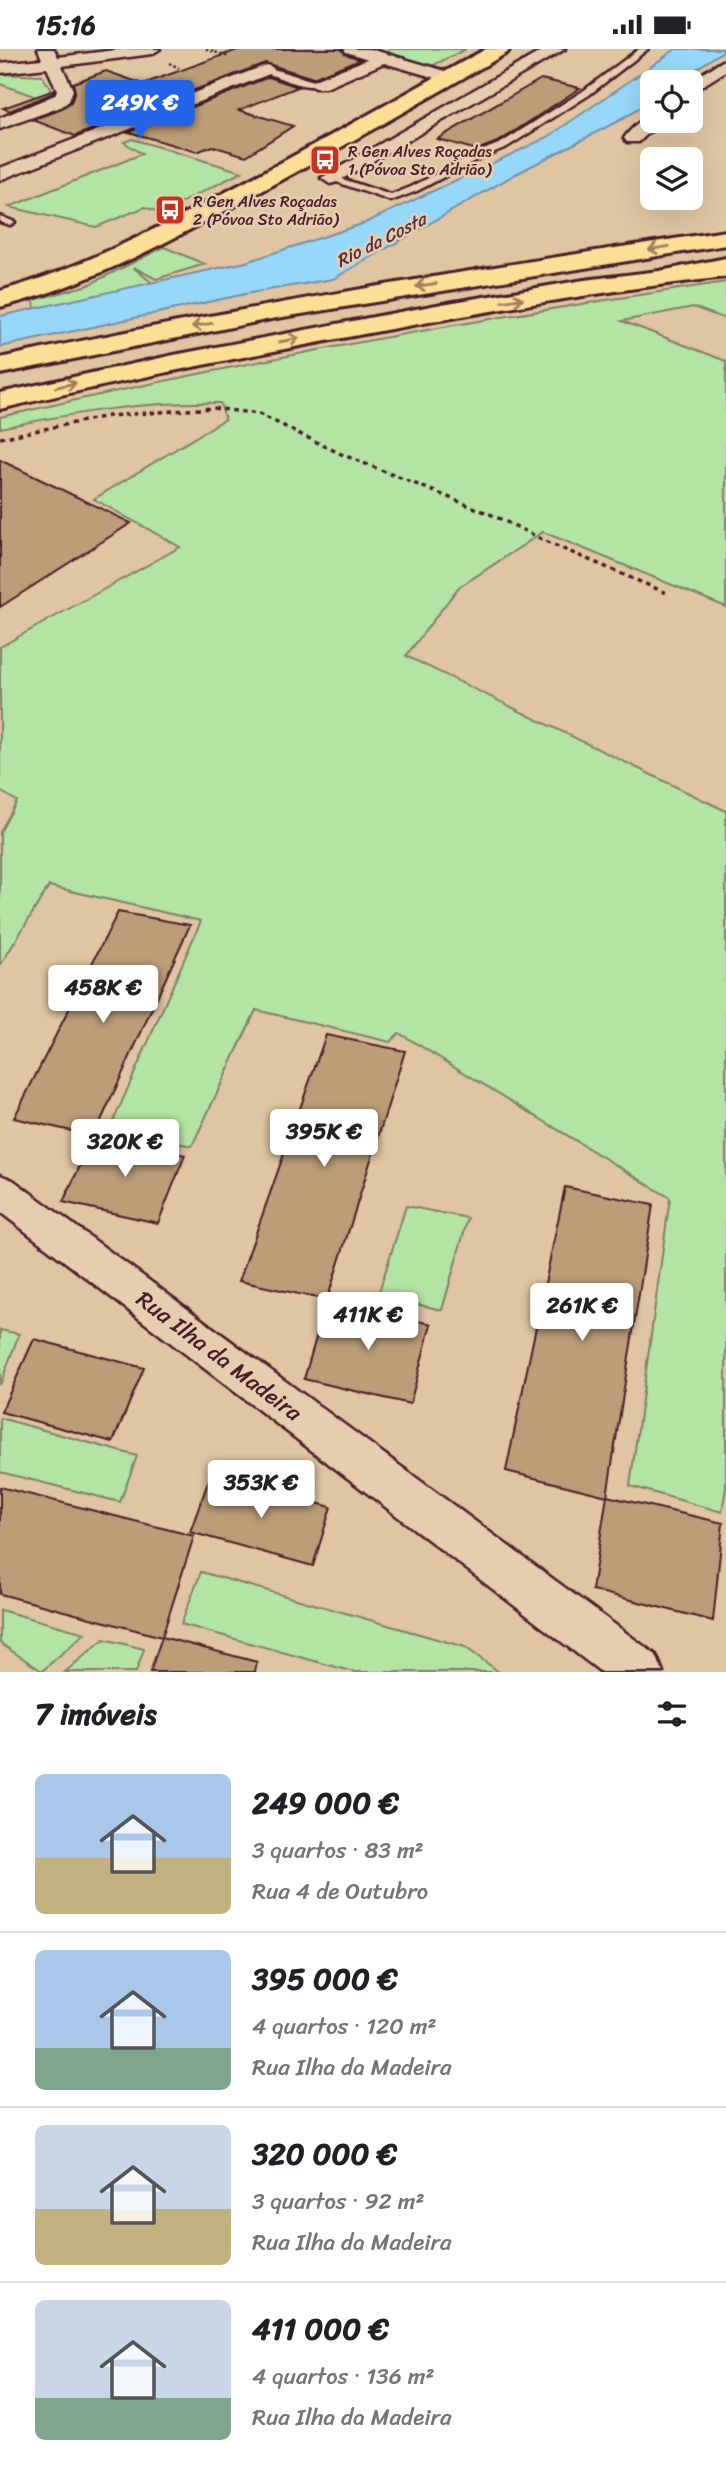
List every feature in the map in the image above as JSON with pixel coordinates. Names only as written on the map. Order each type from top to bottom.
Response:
[{"type":"main road","points":[[0,299],[94,267],[143,244],[500,49]]},
{"type":"main road","points":[[0,366],[103,342],[404,288],[726,237]]},
{"type":"main road","points":[[0,401],[118,373],[443,311],[726,268]]},
{"type":"street","points":[[0,68],[50,56],[152,49]]},
{"type":"street","points":[[352,49],[450,77]]},
{"type":"street","points":[[330,178],[557,49]]},
{"type":"street","points":[[0,124],[55,103],[62,97],[65,90],[50,56]]},
{"type":"street","points":[[320,84],[383,58]]},
{"type":"street","points":[[703,80],[726,64]]},
{"type":"street","points":[[0,174],[266,70]]},
{"type":"street","points":[[703,86],[722,90]]},
{"type":"street","points":[[424,92],[464,101]]},
{"type":"street","points":[[633,138],[640,132]]},
{"type":"street","name":"Rua Ilha da Madeira","points":[[0,1191],[639,1672]]},
{"type":"lane","points":[[330,178],[391,198],[414,189],[504,145],[586,93],[643,49]]},
{"type":"lane","points":[[266,70],[307,83],[320,84]]},
{"type":"path","points":[[0,438],[108,416],[214,408],[259,414],[341,454],[490,514],[669,594]]},
{"type":"green space","points":[[391,49],[466,49],[432,66],[385,52]]},
{"type":"green space","points":[[0,74],[42,76],[50,88],[49,94],[42,99],[0,84]]},
{"type":"green space","points":[[132,139],[242,172],[161,213],[145,207],[96,227],[9,207],[142,154],[124,142]]},
{"type":"green space","points":[[164,247],[205,264],[156,279],[133,267],[152,283],[35,309],[34,300],[88,285]]},
{"type":"green space","points":[[726,282],[726,319],[693,307],[622,321],[726,361],[726,607],[543,532],[458,588],[406,656],[726,811],[726,1487],[722,1512],[630,1486],[670,1198],[399,1033],[390,1042],[256,1010],[192,1146],[110,1129],[201,921],[49,886],[0,966],[0,832],[17,801],[0,791],[0,647],[180,547],[94,499],[225,419],[220,403],[109,409],[0,428],[0,417],[362,342],[543,310]]},
{"type":"green space","points":[[406,1206],[468,1218],[442,1310],[378,1295]]},
{"type":"green space","points":[[0,1330],[19,1334],[0,1385]]},
{"type":"green space","points":[[0,1418],[137,1456],[120,1502],[0,1472]]},
{"type":"green space","points":[[201,1572],[465,1647],[499,1672],[354,1672],[181,1624]]},
{"type":"green space","points":[[0,1610],[85,1633],[42,1671],[0,1643]]},
{"type":"green space","points":[[104,1639],[144,1649],[136,1672],[65,1672]]},
{"type":"water","points":[[676,49],[726,49],[695,70],[645,70]]},
{"type":"water","name":"Rio da Costa","points":[[640,74],[640,108],[516,174],[333,279],[250,293],[0,347],[0,316],[246,262],[365,223],[548,137]]},
{"type":"building","points":[[240,49],[341,49],[345,54],[360,59],[313,78],[265,63],[75,136],[33,120],[71,103],[75,91],[73,83],[106,71],[143,84]]},
{"type":"building","points":[[269,77],[298,87],[239,110],[293,126],[246,156],[212,146],[197,152],[129,132]]},
{"type":"building","points":[[541,79],[580,88],[500,141],[477,150],[437,139]]},
{"type":"building","points":[[54,90],[53,93],[10,111],[3,108]]},
{"type":"building","points":[[0,460],[131,523],[0,607]]},
{"type":"building","points":[[118,912],[190,925],[94,1136],[14,1118]]},
{"type":"building","points":[[326,1035],[405,1051],[327,1300],[239,1281]]},
{"type":"building","points":[[94,1136],[185,1155],[158,1223],[63,1202]]},
{"type":"building","points":[[565,1187],[653,1205],[607,1496],[506,1471]]},
{"type":"building","points":[[327,1300],[431,1324],[410,1404],[304,1379]]},
{"type":"building","points":[[34,1339],[144,1368],[113,1442],[1,1412]]},
{"type":"building","points":[[211,1474],[331,1507],[313,1566],[190,1532]]},
{"type":"building","points":[[0,1487],[194,1536],[162,1637],[0,1594]]},
{"type":"building","points":[[607,1496],[723,1523],[713,1621],[592,1590]]},
{"type":"building","points":[[162,1637],[257,1662],[255,1672],[150,1672]]},
{"type":"place","name":"R Gen Alves Roçadas 1 (Póvoa Sto Adrião)","points":[[325,160]]},
{"type":"place","name":"R Gen Alves Roçadas 2 (Póvoa Sto Adrião)","points":[[170,210]]}]
